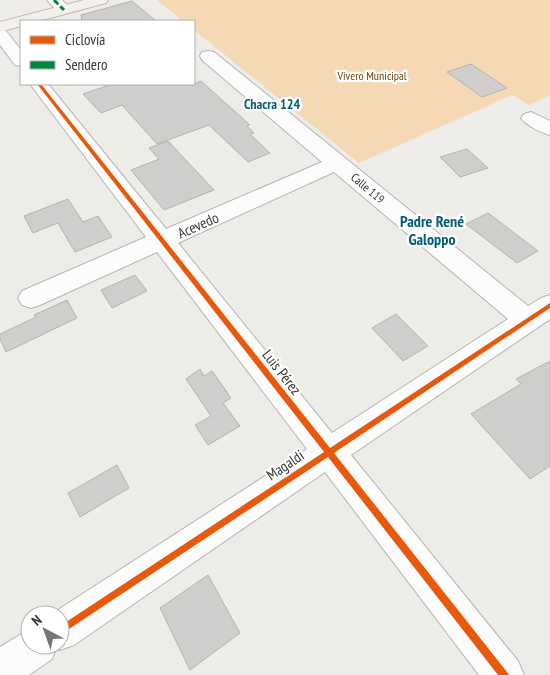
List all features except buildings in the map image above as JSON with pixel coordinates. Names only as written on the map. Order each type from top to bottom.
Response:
[{"type":"main road","points":[[0,27],[59,5],[101,0]]},
{"type":"street","points":[[0,34],[20,60]]},
{"type":"street","name":"Calle 119","points":[[208,56],[338,163],[538,312]]},
{"type":"street","name":"Luis Pérez","points":[[40,85],[504,675]]},
{"type":"street","points":[[531,118],[550,129]]},
{"type":"street","name":"Acevedo","points":[[31,298],[338,163]]},
{"type":"street","name":"Magaldi","points":[[70,623],[538,312]]},
{"type":"street","points":[[0,671],[23,655]]},
{"type":"green space","name":"Vivero Municipal","points":[[157,0],[550,0],[550,95],[529,105],[512,95],[359,163],[195,31],[195,20],[182,20]]},
{"type":"marked path","points":[[54,0],[64,10]]},
{"type":"cycle path","points":[[40,85],[504,675]]},
{"type":"cycle path","points":[[70,624],[550,305]]},
{"type":"district","name":"Chacra 124","points":[[272,104]]},
{"type":"district","name":"Padre René Galoppo","points":[[432,230]]}]
